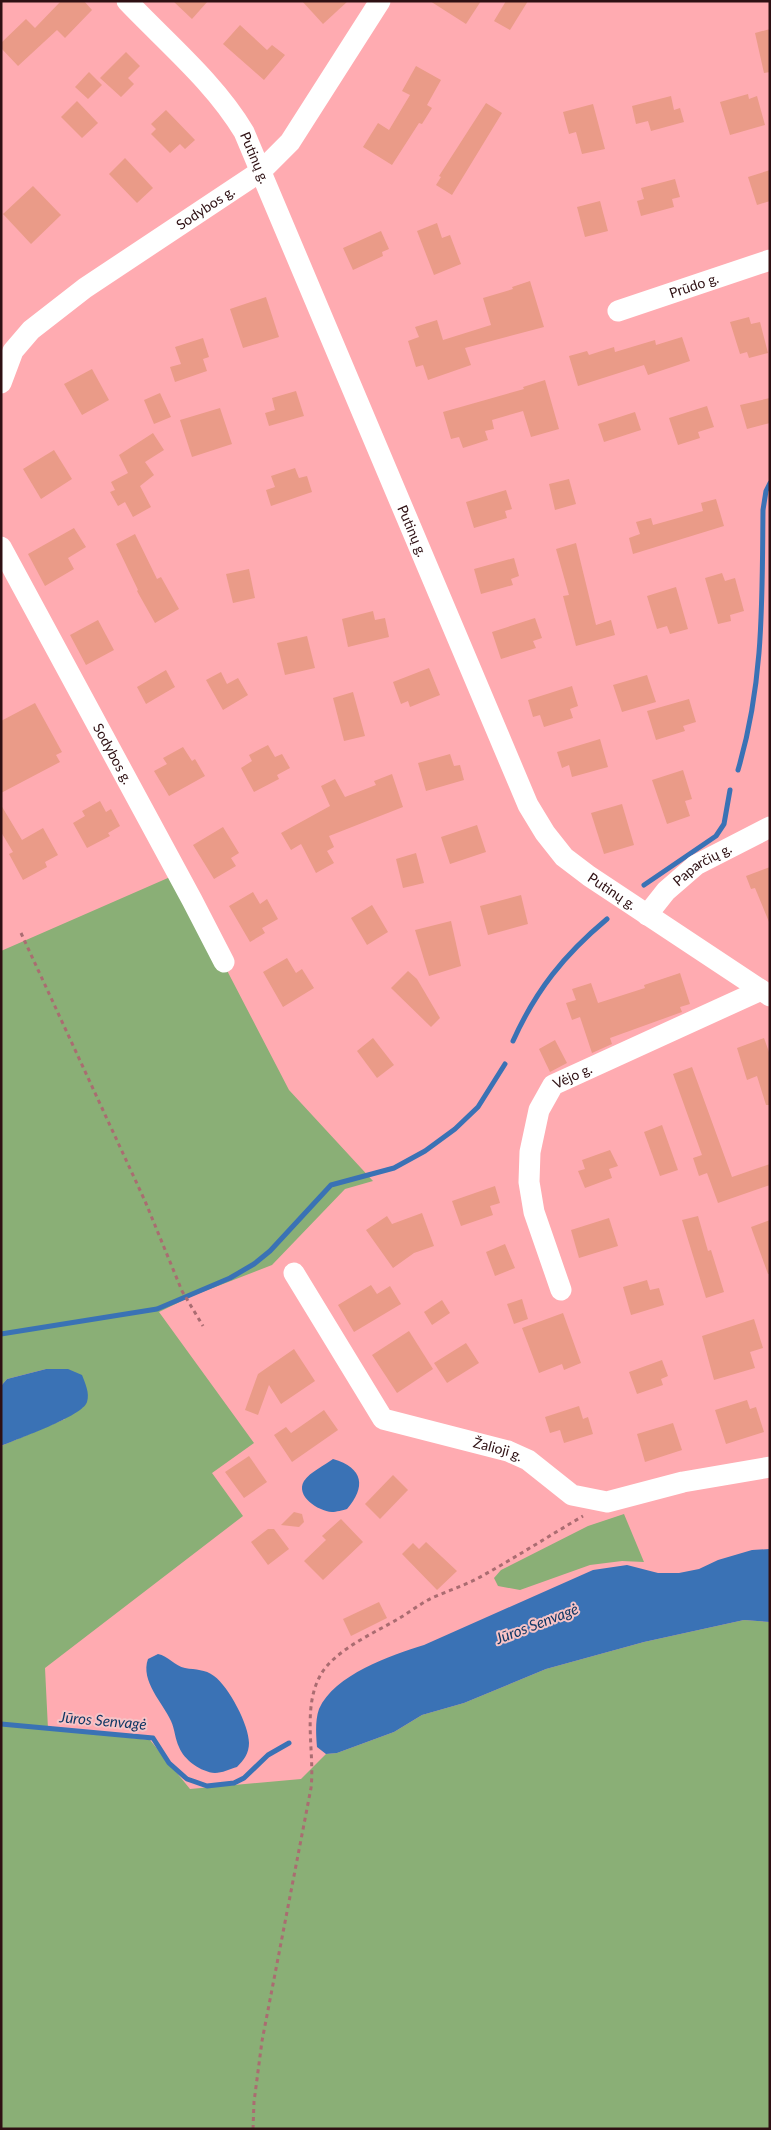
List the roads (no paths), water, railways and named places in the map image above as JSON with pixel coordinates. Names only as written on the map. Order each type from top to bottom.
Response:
[{"type":"street","name":"Putinų g.","points":[[126,1],[216,94],[244,132],[479,693],[528,805],[544,833],[564,857],[589,876],[765,993]]},
{"type":"street","name":"Sodybos g.","points":[[1,383],[13,351],[31,330],[56,309],[261,171],[290,142],[380,1]]},
{"type":"street","name":"Prūdo g.","points":[[618,311],[770,260]]},
{"type":"street","name":"Sodybos g.","points":[[1,547],[224,962]]},
{"type":"street","name":"Paparčių g.","points":[[646,915],[666,890],[696,865],[770,828]]},
{"type":"street","name":"Vėjo g.","points":[[561,1290],[534,1212],[529,1182],[530,1152],[539,1110],[553,1085],[765,993]]},
{"type":"street","name":"Žalioji g.","points":[[294,1273],[383,1419],[508,1451],[528,1460],[572,1494],[607,1502],[683,1482],[770,1467]]},
{"type":"water","points":[[46,1369],[68,1369],[82,1375],[88,1392],[87,1402],[83,1408],[74,1414],[1,1446],[1,1386],[7,1379]]},
{"type":"water","points":[[333,1459],[343,1463],[356,1473],[359,1479],[359,1486],[353,1501],[347,1509],[332,1512],[320,1509],[309,1502],[305,1497],[302,1487],[304,1481],[310,1475]]},
{"type":"water","points":[[770,1549],[770,1622],[744,1620],[644,1642],[546,1669],[464,1703],[422,1715],[394,1732],[337,1753],[326,1754],[317,1747],[316,1728],[318,1713],[326,1697],[350,1676],[396,1654],[424,1645],[593,1570],[627,1565],[658,1573],[679,1573],[699,1569],[718,1560],[752,1550]]},
{"type":"water","points":[[158,1654],[181,1667],[211,1674],[220,1681],[232,1697],[246,1726],[249,1743],[244,1759],[237,1767],[215,1773],[210,1772],[194,1764],[181,1752],[171,1721],[154,1692],[147,1675],[148,1659]]},
{"type":"waterway","points":[[738,770],[753,705],[757,673],[762,609],[763,510],[766,491],[770,483]]},
{"type":"waterway","points":[[644,885],[716,836],[724,824],[730,790]]},
{"type":"waterway","points":[[513,1041],[531,1005],[552,974],[577,946],[607,919]]},
{"type":"waterway","points":[[1,1334],[157,1309],[230,1278],[254,1264],[270,1251],[331,1185],[394,1168],[425,1151],[455,1129],[478,1107],[505,1064]]},
{"type":"waterway","name":"Jūros Senvagė","points":[[1,1724],[153,1738],[169,1763],[187,1779],[207,1786],[234,1783],[244,1778],[268,1755],[289,1743]]}]
